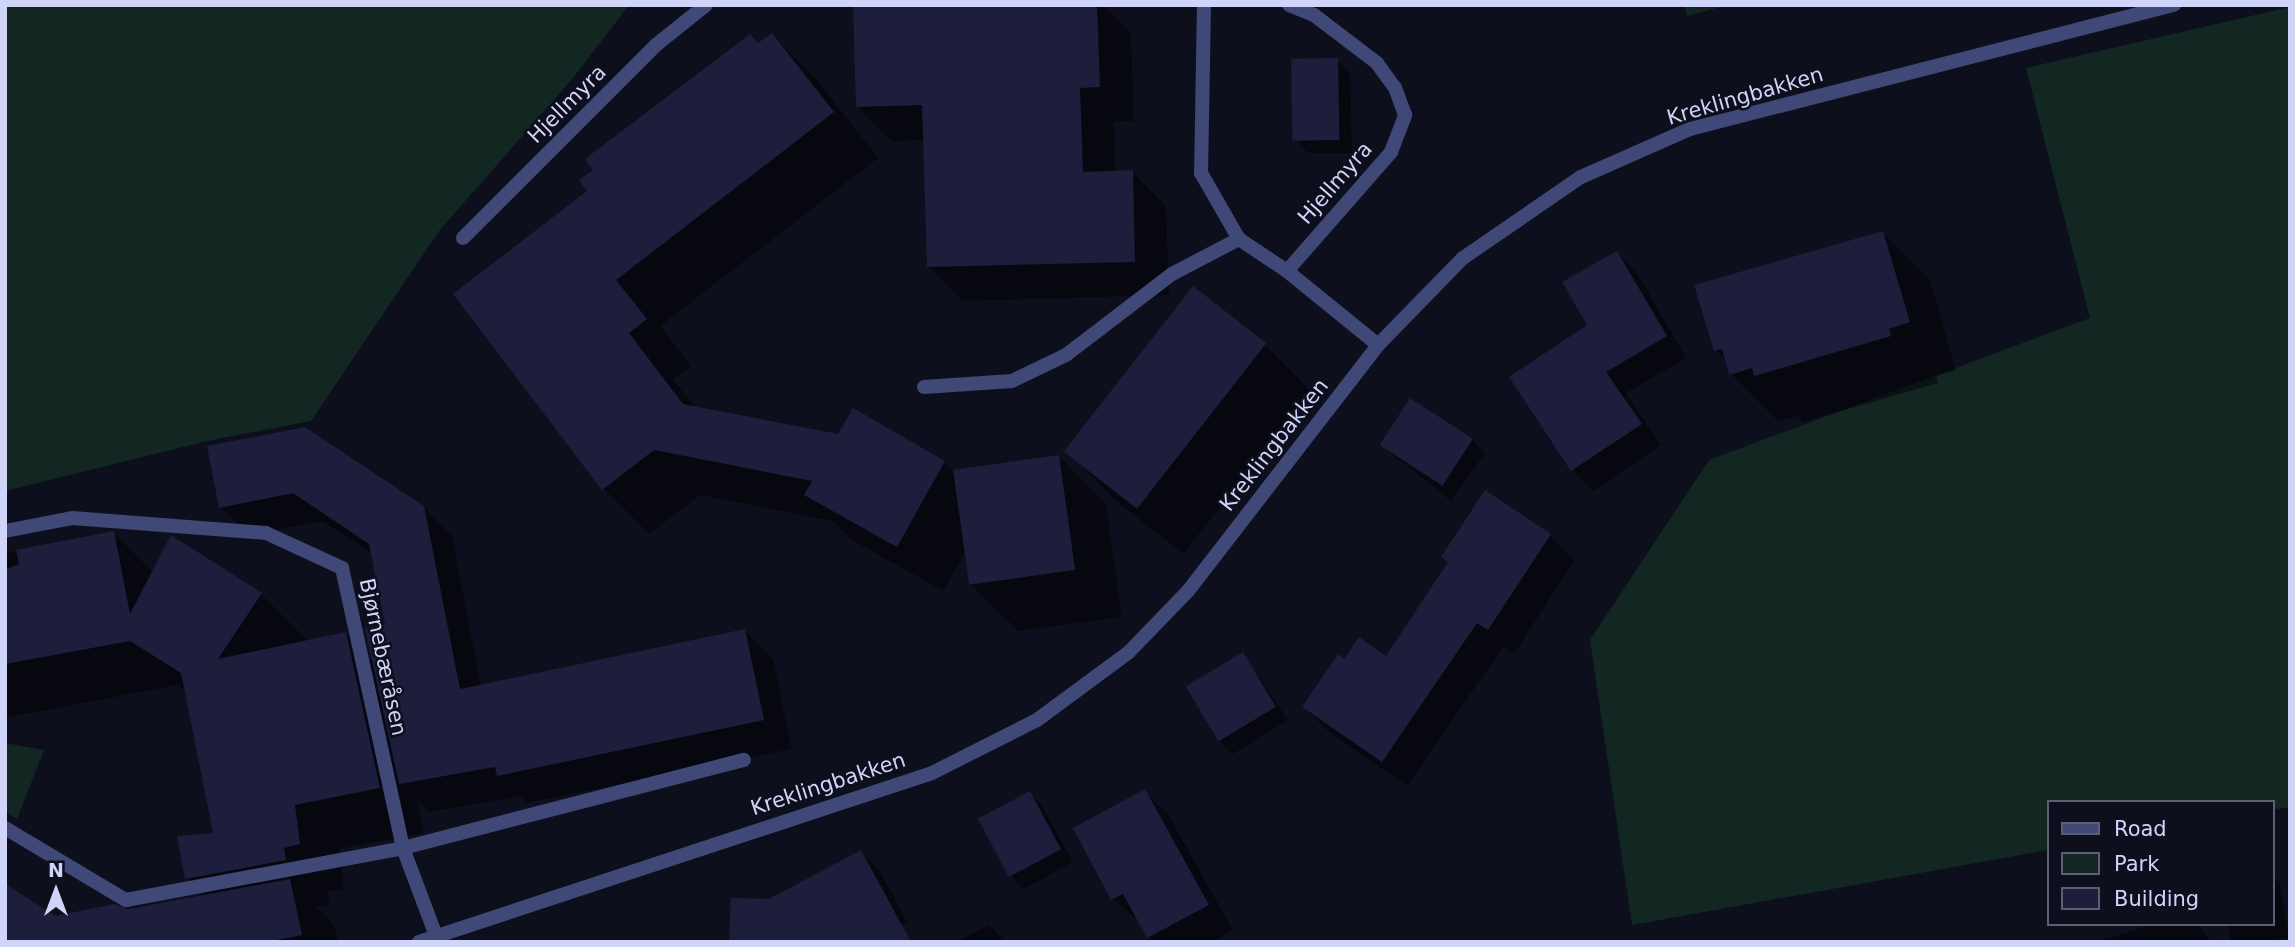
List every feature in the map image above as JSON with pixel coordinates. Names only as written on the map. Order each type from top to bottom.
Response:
[{"type":"street","name":"Hjellmyra","points":[[463,238],[656,45],[706,5]]},
{"type":"street","points":[[1204,5],[1201,173],[1239,239],[1287,271],[1378,345]]},
{"type":"street","name":"Hjellmyra","points":[[1287,271],[1391,152],[1405,115],[1395,88],[1377,63],[1314,15],[1289,5]]},
{"type":"street","name":"Kreklingbakken","points":[[419,942],[435,933],[932,773],[1037,720],[1128,653],[1188,591],[1378,345],[1464,258],[1580,177],[1690,130],[2174,5]]},
{"type":"street","points":[[924,387],[1012,381],[1066,355],[1172,274],[1239,239]]},
{"type":"street","name":"Bjørnebæråsen","points":[[5,531],[72,518],[266,533],[342,568],[403,848],[435,933]]},
{"type":"street","points":[[5,828],[126,900],[403,848],[744,760]]},
{"type":"green space","points":[[5,5],[629,5],[573,78],[439,231],[311,421],[207,441],[5,491]]},
{"type":"green space","points":[[1684,5],[1728,5],[1687,16]]},
{"type":"green space","points":[[2290,7],[2290,807],[2274,810],[2274,800],[2046,800],[2046,850],[1632,925],[1590,640],[1709,460],[2090,318],[2026,68]]},
{"type":"green space","points":[[5,743],[44,750],[17,819],[5,811]]},
{"type":"building","points":[[853,5],[1097,5],[1100,87],[1080,88],[1083,172],[1133,170],[1135,262],[927,267],[922,105],[856,107]]},
{"type":"building","points":[[772,33],[834,112],[616,280],[647,319],[629,333],[683,404],[838,434],[853,408],[945,461],[897,547],[804,495],[812,481],[654,450],[602,490],[453,294],[587,191],[579,180],[593,170],[585,159],[750,34],[758,43]]},
{"type":"building","points":[[1338,58],[1339,140],[1292,141],[1291,59]]},
{"type":"building","points":[[1883,231],[1910,322],[1889,329],[1891,336],[1754,376],[1752,368],[1729,375],[1722,349],[1714,351],[1694,285]]},
{"type":"building","points":[[1617,251],[1667,336],[1606,372],[1642,424],[1571,471],[1509,377],[1587,325],[1562,282]]},
{"type":"building","points":[[1193,286],[1266,343],[1137,509],[1064,451]]},
{"type":"building","points":[[1410,398],[1473,439],[1442,486],[1380,445]]},
{"type":"building","points":[[305,427],[424,506],[460,689],[745,629],[764,720],[497,776],[495,767],[399,784],[365,628],[385,624],[369,544],[293,493],[219,508],[207,446]]},
{"type":"building","points":[[1059,455],[1075,570],[969,585],[953,470]]},
{"type":"building","points":[[1485,490],[1551,534],[1488,630],[1477,623],[1382,762],[1302,707],[1338,654],[1344,659],[1359,637],[1386,656],[1448,562],[1441,557]]},
{"type":"building","points":[[114,531],[130,614],[171,535],[262,593],[218,659],[346,632],[380,788],[295,805],[300,844],[284,848],[286,860],[185,879],[177,836],[213,833],[181,673],[130,641],[5,664],[5,570],[19,564],[16,550]]},
{"type":"building","points":[[1243,652],[1276,707],[1219,741],[1186,687]]},
{"type":"building","points":[[1145,789],[1209,905],[1147,938],[1123,894],[1111,900],[1073,828]]},
{"type":"building","points":[[1030,791],[1061,849],[1009,877],[978,819]]},
{"type":"building","points":[[861,850],[911,942],[729,942],[731,898],[769,899]]},
{"type":"building","points":[[290,879],[302,935],[266,942],[5,942],[5,884],[56,916],[114,904],[128,909]]}]
